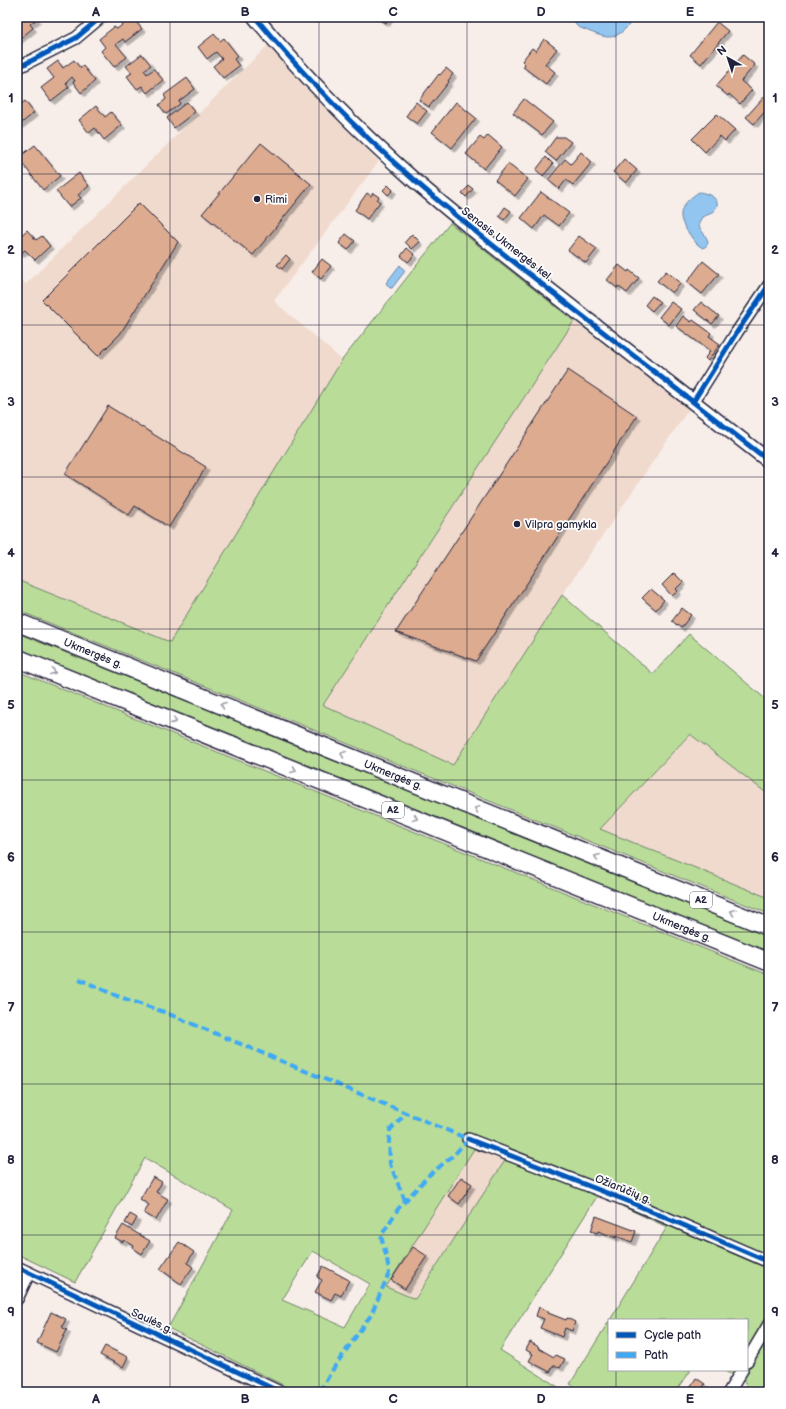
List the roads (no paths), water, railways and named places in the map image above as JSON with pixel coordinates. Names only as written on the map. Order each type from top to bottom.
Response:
[{"type":"highway","name":"Ukmergės g.","points":[[17,622],[769,927]]},
{"type":"highway","name":"Ukmergės g.","points":[[17,658],[769,962]]},
{"type":"main road","name":"Senasis Ukmergės kel.","points":[[255,17],[280,47],[321,91],[414,180],[484,238],[769,461]]},
{"type":"street","points":[[17,68],[76,38],[101,17]]},
{"type":"street","points":[[693,402],[769,284]]},
{"type":"street","name":"Ožiarūčių g.","points":[[468,1139],[663,1216],[769,1262]]},
{"type":"street","name":"Saulės g.","points":[[17,1267],[280,1392]]},
{"type":"street","points":[[17,1299],[29,1273]]},
{"type":"street","points":[[748,1359],[769,1324]]},
{"type":"street","points":[[729,1392],[741,1371]]},
{"type":"water","points":[[576,17],[635,17],[621,32],[610,37],[596,34],[578,27],[575,24]]},
{"type":"water","points":[[699,192],[710,195],[716,199],[717,202],[714,211],[702,217],[699,222],[708,243],[707,246],[703,248],[691,237],[682,222],[681,216],[683,206]]},
{"type":"water","points":[[400,265],[405,271],[392,288],[390,288],[386,283]]},
{"type":"place","name":"Rimi","points":[[257,199]]},
{"type":"place","name":"Vilpra gamykla","points":[[517,524]]}]
